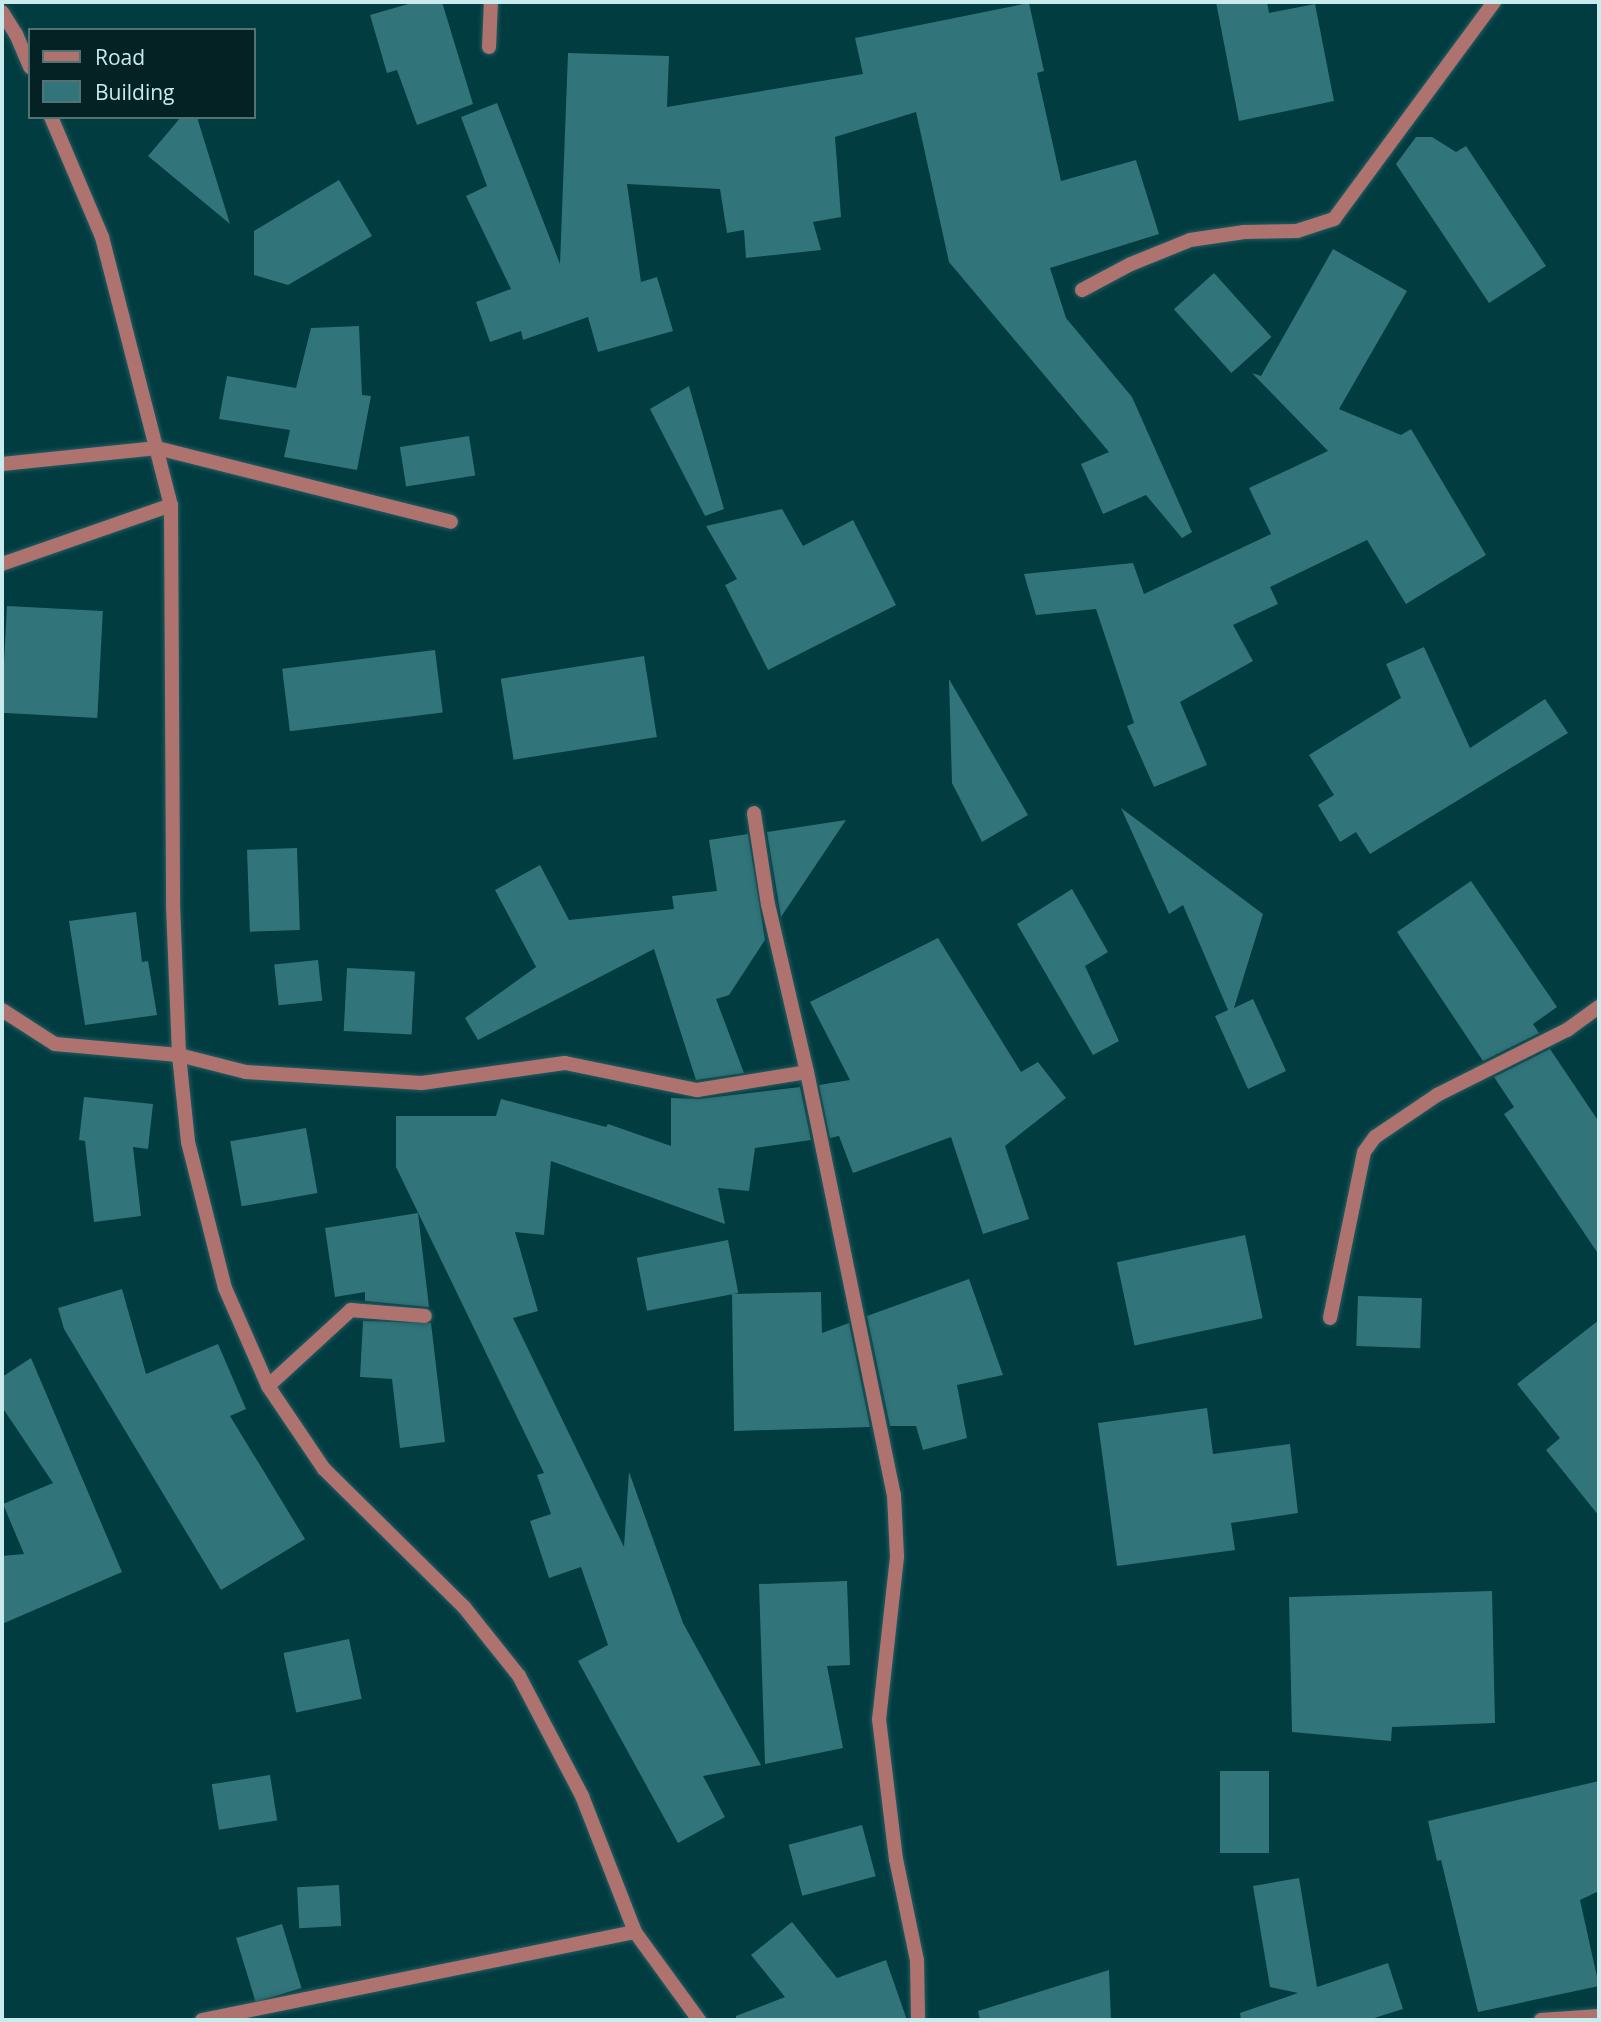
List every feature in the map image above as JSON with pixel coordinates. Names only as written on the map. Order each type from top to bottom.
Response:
[{"type":"street","points":[[489,47],[491,2]]},
{"type":"street","points":[[1082,290],[1131,264],[1190,240],[1244,232],[1297,231],[1334,219],[1494,2]]},
{"type":"street","points":[[2,12],[16,34],[28,62]]},
{"type":"street","points":[[52,119],[102,237],[171,505],[173,905],[179,1055],[188,1142],[225,1288],[268,1386],[324,1469],[464,1607],[519,1676],[582,1796],[635,1932],[699,2020]]},
{"type":"street","points":[[2,464],[157,448],[451,522]]},
{"type":"street","points":[[2,564],[171,505]]},
{"type":"street","points":[[754,813],[768,905],[807,1072],[894,1495],[897,1557],[879,1719],[896,1859],[917,1960],[918,2020]]},
{"type":"street","points":[[1330,1318],[1364,1152],[1375,1137],[1437,1095],[1566,1030],[1599,1007]]},
{"type":"street","points":[[2,1010],[55,1044],[179,1055],[246,1072],[422,1083],[565,1063],[697,1090],[807,1072]]},
{"type":"street","points":[[268,1386],[351,1310],[425,1316]]},
{"type":"street","points":[[202,2020],[635,1932]]},
{"type":"street","points":[[1541,2020],[1599,2016]]},
{"type":"building","points":[[415,2],[442,2],[473,104],[417,125],[397,70],[387,73],[370,15]]},
{"type":"building","points":[[1216,2],[1267,2],[1269,13],[1315,4],[1334,101],[1239,121]]},
{"type":"building","points":[[1029,3],[1044,71],[1037,73],[1061,181],[1136,160],[1159,234],[1050,268],[1066,318],[1132,397],[1192,532],[1182,538],[1146,495],[1103,514],[1081,464],[1109,452],[949,262],[916,112],[835,137],[841,217],[813,222],[821,250],[746,258],[744,230],[727,233],[720,189],[627,184],[641,282],[657,277],[673,331],[598,352],[588,317],[523,340],[521,331],[490,342],[476,302],[511,289],[466,196],[487,186],[461,117],[497,103],[560,264],[568,53],[669,56],[667,107],[863,74],[855,38]]},
{"type":"building","points":[[179,119],[198,119],[230,224],[148,156]]},
{"type":"building","points":[[1416,137],[1432,137],[1456,152],[1466,146],[1546,266],[1489,303],[1396,164]]},
{"type":"building","points":[[339,180],[372,236],[288,285],[254,275],[254,231]]},
{"type":"building","points":[[1333,249],[1407,291],[1339,409],[1401,435],[1411,429],[1486,555],[1406,604],[1367,540],[1270,587],[1278,604],[1233,625],[1253,661],[1180,702],[1207,765],[1154,787],[1127,726],[1134,723],[1096,609],[1036,615],[1024,574],[1133,563],[1144,594],[1271,534],[1249,488],[1328,451],[1252,373],[1261,376]]},
{"type":"building","points":[[1214,273],[1272,337],[1231,373],[1174,309]]},
{"type":"building","points":[[359,326],[362,395],[371,396],[357,470],[284,457],[290,430],[219,419],[227,376],[296,388],[311,328]]},
{"type":"building","points":[[689,386],[724,509],[705,516],[650,409]]},
{"type":"building","points":[[469,436],[475,476],[406,486],[400,447]]},
{"type":"building","points":[[782,509],[803,546],[853,520],[896,605],[768,670],[725,585],[737,579],[706,526]]},
{"type":"building","points":[[7,606],[103,611],[97,718],[2,713]]},
{"type":"building","points":[[1424,647],[1470,748],[1545,699],[1568,733],[1370,854],[1356,832],[1340,842],[1318,805],[1334,795],[1309,755],[1401,698],[1386,664]]},
{"type":"building","points":[[435,650],[443,713],[290,731],[282,669]]},
{"type":"building","points":[[644,656],[657,737],[514,760],[501,679]]},
{"type":"building","points":[[949,679],[1028,815],[982,842],[952,783]]},
{"type":"building","points":[[1121,808],[1263,914],[1234,1008],[1253,999],[1286,1071],[1248,1089],[1215,1016],[1228,1010],[1183,905],[1169,914]]},
{"type":"building","points":[[846,820],[781,917],[767,832]]},
{"type":"building","points":[[748,834],[765,940],[729,995],[716,999],[744,1073],[696,1080],[654,949],[478,1040],[465,1018],[536,967],[495,890],[540,865],[569,920],[674,909],[672,896],[717,891],[709,840]]},
{"type":"building","points":[[297,848],[300,930],[250,932],[247,850]]},
{"type":"building","points":[[1471,881],[1557,1007],[1533,1024],[1539,1033],[1483,1061],[1397,932]]},
{"type":"building","points":[[1072,889],[1108,952],[1085,966],[1119,1041],[1093,1055],[1017,924]]},
{"type":"building","points":[[136,912],[142,962],[148,961],[157,1015],[85,1025],[69,921]]},
{"type":"building","points":[[938,938],[1021,1072],[1038,1062],[1066,1098],[1005,1146],[1029,1219],[983,1234],[951,1137],[853,1173],[839,1136],[830,1138],[819,1085],[850,1080],[810,1002]]},
{"type":"building","points":[[318,960],[322,1001],[279,1005],[274,965]]},
{"type":"building","points":[[347,968],[415,972],[412,1034],[344,1031]]},
{"type":"building","points":[[1550,1049],[1599,1122],[1599,1255],[1504,1114],[1514,1107],[1494,1077]]},
{"type":"building","points":[[800,1087],[811,1140],[755,1148],[749,1191],[718,1188],[725,1224],[551,1161],[544,1235],[515,1232],[538,1311],[513,1318],[624,1547],[629,1472],[683,1623],[761,1765],[703,1776],[725,1817],[678,1843],[578,1661],[608,1645],[581,1567],[549,1578],[530,1521],[551,1514],[537,1475],[544,1473],[396,1167],[396,1116],[496,1116],[501,1099],[606,1127],[608,1124],[671,1146],[671,1098],[699,1099]]},
{"type":"building","points":[[84,1097],[153,1104],[148,1149],[133,1147],[141,1216],[94,1222],[85,1141],[79,1140]]},
{"type":"building","points":[[306,1128],[317,1193],[242,1206],[230,1141]]},
{"type":"building","points":[[418,1213],[429,1307],[365,1301],[365,1292],[335,1297],[325,1228]]},
{"type":"building","points":[[1245,1235],[1263,1318],[1135,1345],[1117,1262]]},
{"type":"building","points":[[728,1240],[738,1293],[647,1311],[637,1258]]},
{"type":"building","points":[[969,1279],[1003,1375],[957,1385],[967,1438],[923,1450],[916,1426],[890,1426],[867,1316]]},
{"type":"building","points":[[122,1289],[146,1374],[218,1344],[246,1409],[230,1416],[305,1539],[221,1590],[64,1329],[58,1308]]},
{"type":"building","points":[[821,1292],[822,1333],[849,1323],[870,1427],[734,1431],[732,1294]]},
{"type":"building","points":[[1358,1296],[1422,1298],[1420,1348],[1356,1346]]},
{"type":"building","points":[[1599,1320],[1599,1516],[1546,1450],[1560,1438],[1517,1384]]},
{"type":"building","points":[[363,1321],[431,1323],[445,1442],[400,1448],[392,1379],[360,1377]]},
{"type":"building","points":[[31,1358],[122,1572],[2,1624],[2,1556],[24,1554],[3,1504],[53,1483],[2,1407],[2,1377]]},
{"type":"building","points":[[1207,1408],[1213,1454],[1290,1444],[1298,1513],[1231,1523],[1235,1550],[1117,1566],[1098,1423]]},
{"type":"building","points":[[847,1581],[850,1665],[827,1666],[843,1748],[765,1764],[759,1584]]},
{"type":"building","points":[[1492,1591],[1495,1723],[1392,1727],[1391,1741],[1292,1732],[1289,1597]]},
{"type":"building","points":[[349,1639],[362,1699],[296,1713],[283,1653]]},
{"type":"building","points":[[1220,1771],[1269,1771],[1269,1853],[1220,1853]]},
{"type":"building","points":[[270,1775],[277,1820],[219,1830],[212,1784]]},
{"type":"building","points":[[1599,1781],[1599,1891],[1580,1900],[1599,1986],[1478,2012],[1441,1860],[1437,1861],[1428,1821]]},
{"type":"building","points":[[862,1825],[876,1876],[802,1896],[789,1845]]},
{"type":"building","points":[[1299,1878],[1317,1987],[1388,1963],[1403,2009],[1368,2020],[1241,2020],[1240,2013],[1298,1993],[1270,1987],[1253,1886]]},
{"type":"building","points":[[339,1885],[341,1926],[299,1928],[297,1887]]},
{"type":"building","points":[[792,1922],[837,1978],[886,1960],[907,2020],[736,2020],[736,2016],[785,1997],[751,1955]]},
{"type":"building","points":[[282,1924],[302,1988],[256,2002],[236,1938]]},
{"type":"building","points":[[1109,1970],[1111,2020],[980,2020],[978,2011]]}]
